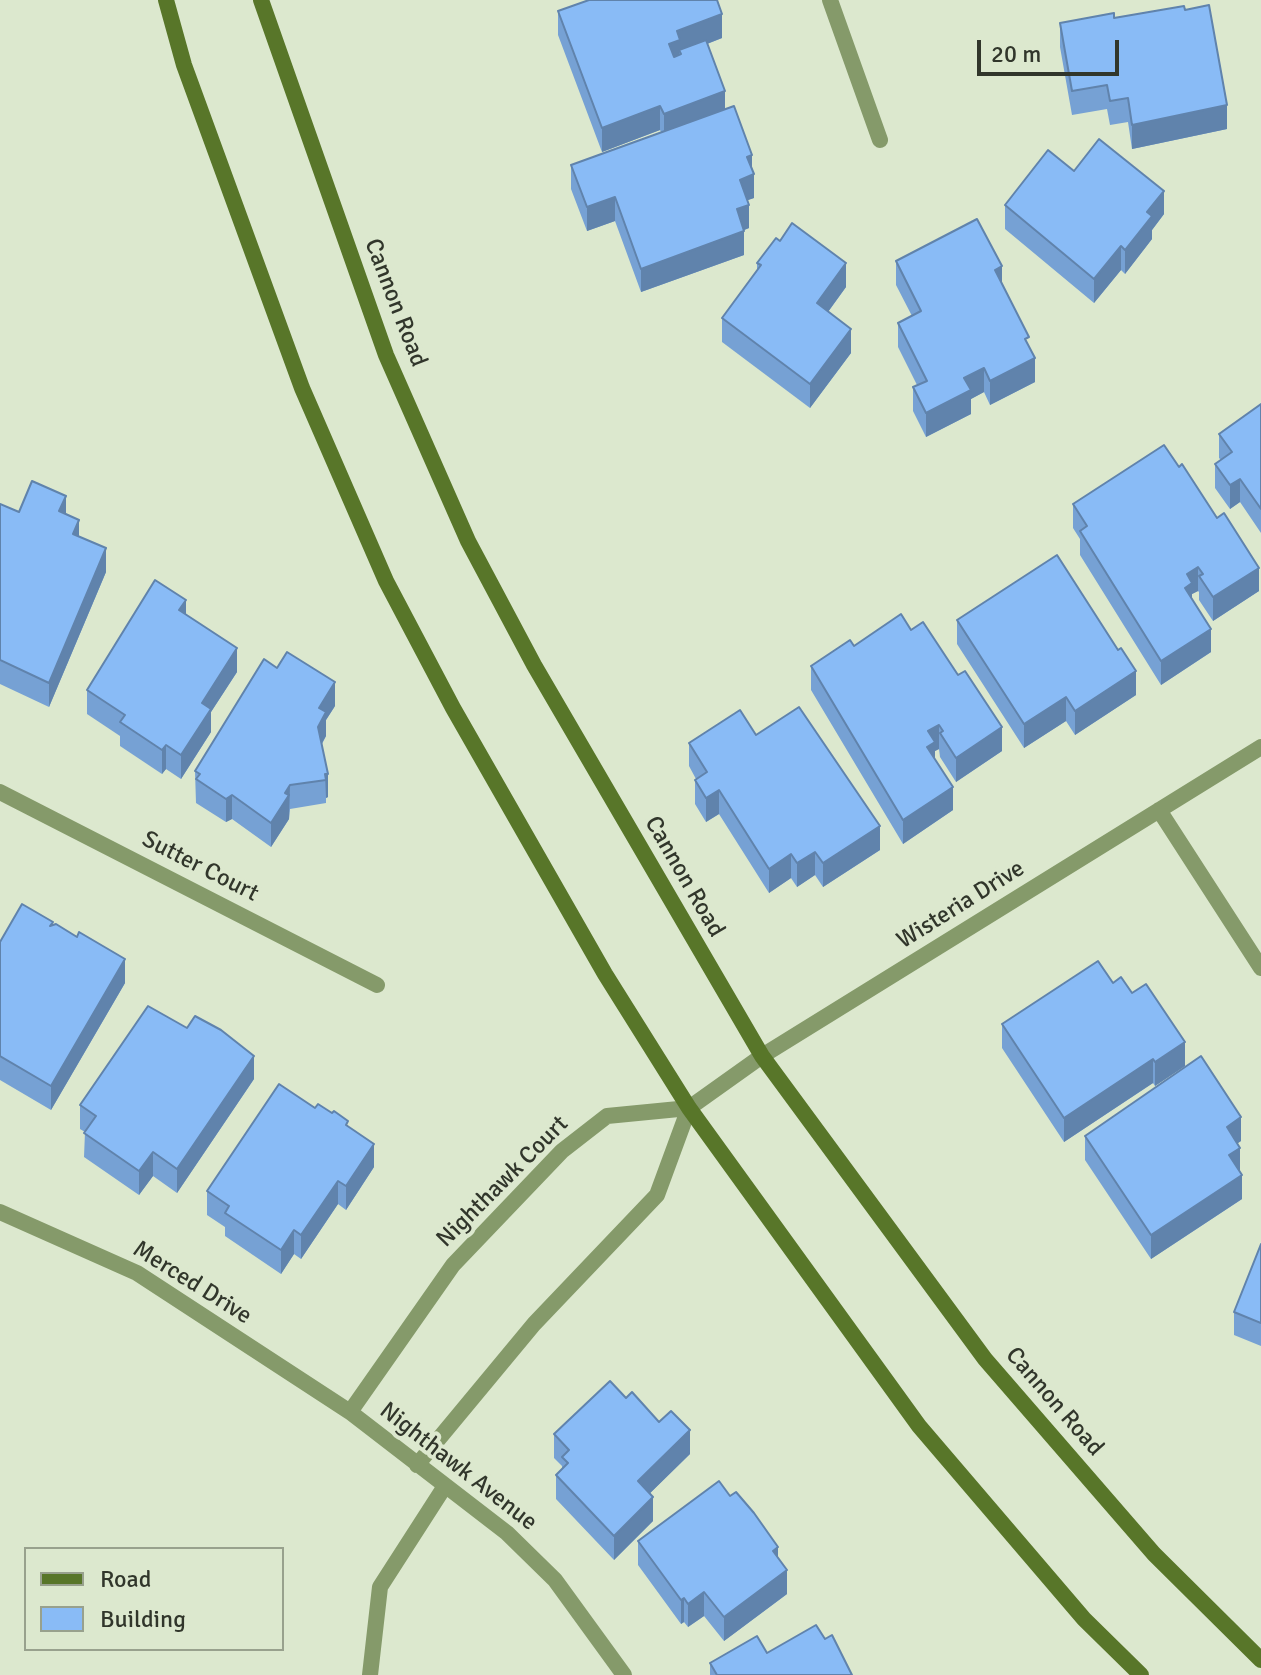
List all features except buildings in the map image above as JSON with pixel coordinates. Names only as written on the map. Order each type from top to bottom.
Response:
[{"type":"main road","points":[[166,0],[184,65],[302,388],[386,581],[453,708],[559,894],[689,1108],[919,1426],[1084,1619],[1141,1675]]},
{"type":"main road","name":"Cannon Road","points":[[261,0],[386,355],[468,541],[542,679],[762,1056],[985,1359],[1154,1554],[1261,1660]]},
{"type":"street","points":[[830,0],[880,140]]},
{"type":"street","name":"Wisteria Drive","points":[[689,1108],[762,1056],[1261,747]]},
{"type":"street","name":"Sutter Court","points":[[0,792],[377,985]]},
{"type":"street","points":[[1159,810],[1261,968]]},
{"type":"street","name":"Nighthawk Court","points":[[350,1412],[453,1265],[562,1151],[607,1116],[689,1108]]},
{"type":"street","points":[[417,1465],[534,1324],[657,1195],[689,1108]]},
{"type":"street","name":"Merced Drive","points":[[0,1212],[137,1273],[350,1412]]},
{"type":"street","name":"Nighthawk Avenue","points":[[350,1412],[499,1525],[555,1580],[624,1675]]},
{"type":"street","points":[[370,1675],[380,1587],[445,1486]]}]
